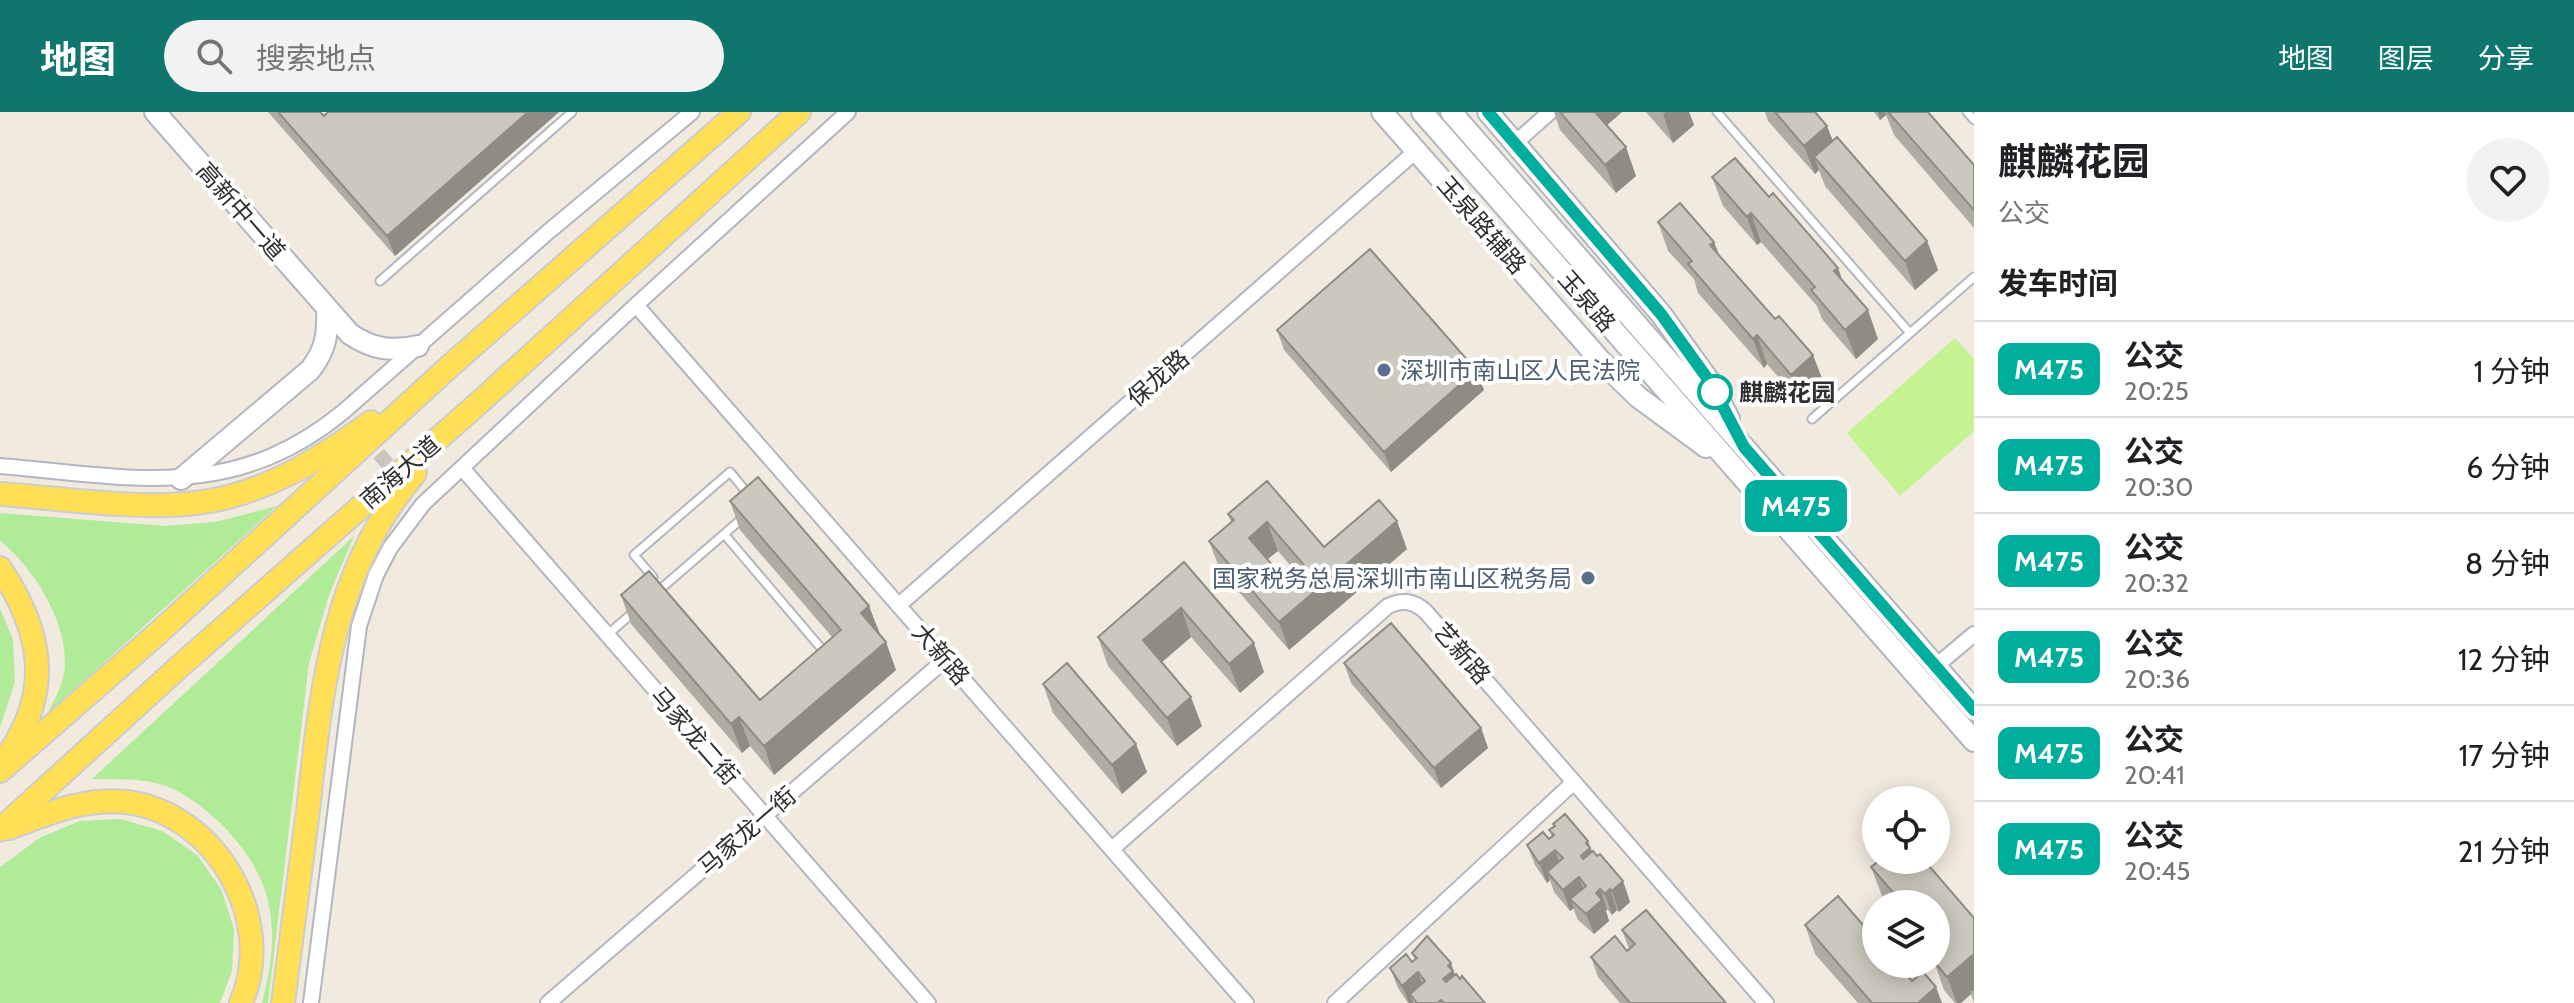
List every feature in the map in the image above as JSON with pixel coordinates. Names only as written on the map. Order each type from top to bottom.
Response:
[{"type":"main road","name":"南海大道","points":[[0,768],[157,634],[450,366],[739,112]]},
{"type":"main road","name":"南海大道","points":[[0,831],[799,112]]},
{"type":"main road","points":[[0,494],[168,505],[196,503],[253,490],[331,451],[450,366]]},
{"type":"main road","points":[[283,1003],[320,709],[341,608],[364,551],[382,517],[428,457],[481,401]]},
{"type":"main road","points":[[0,568],[16,592],[28,619],[36,646],[38,673],[29,717],[0,768]]},
{"type":"main road","points":[[0,831],[66,807],[97,802],[126,802],[149,807],[199,835],[219,854],[234,878],[245,906],[251,964],[241,1003]]},
{"type":"street","name":"高新中一道","points":[[155,112],[350,334],[374,347],[402,350],[418,346]]},
{"type":"street","points":[[0,466],[181,479],[232,470],[284,452],[347,417],[383,376],[692,112]]},
{"type":"street","points":[[311,1003],[359,626],[383,561],[419,499],[462,468],[848,112]]},
{"type":"street","name":"玉泉路辅路","points":[[1382,112],[1601,361],[1638,397],[1683,432],[1728,461]]},
{"type":"street","name":"玉泉路","points":[[1422,112],[1974,741]]},
{"type":"street","name":"玉泉路","points":[[1451,112],[1974,710]]},
{"type":"street","points":[[1488,112],[1687,348],[1710,382],[1744,447]]},
{"type":"street","points":[[1515,143],[1550,112]]},
{"type":"street","name":"保龙路","points":[[899,605],[1416,151]]},
{"type":"street","name":"大新路","points":[[636,305],[1246,1003]]},
{"type":"street","points":[[181,479],[310,370],[325,347],[327,309]]},
{"type":"street","name":"马家龙二街","points":[[462,468],[928,1003]]},
{"type":"street","name":"艺新路","points":[[1112,849],[1388,606],[1412,603],[1426,612],[1766,1003]]},
{"type":"street","points":[[1936,666],[1974,634]]},
{"type":"street","name":"马家龙一街","points":[[548,1003],[946,659]]},
{"type":"street","points":[[1335,1003],[1574,782]]},
{"type":"lane","points":[[380,281],[572,112]]},
{"type":"lane","points":[[1717,112],[1910,333]]},
{"type":"lane","points":[[1967,112],[1974,120]]},
{"type":"lane","points":[[1812,419],[1974,277]]},
{"type":"lane","points":[[651,597],[662,587],[758,505],[730,472],[634,555],[662,587],[672,599]]},
{"type":"lane","points":[[724,534],[833,661]]},
{"type":"lane","points":[[607,635],[640,606]]},
{"type":"green space","points":[[1955,338],[1974,359],[1974,431],[1900,496],[1847,433]]},
{"type":"green space","points":[[277,506],[48,713],[63,678],[63,641],[39,585],[0,541],[0,513],[165,526],[215,522]]},
{"type":"green space","points":[[354,536],[329,595],[309,663],[268,1003],[262,1003],[272,950],[269,904],[262,882],[236,840],[210,814],[175,790],[143,781],[92,779]]},
{"type":"green space","points":[[0,608],[13,640],[15,682],[0,727]]},
{"type":"green space","points":[[121,819],[162,831],[197,855],[221,889],[234,929],[232,971],[220,1003],[0,1003],[0,867],[41,837],[80,821]]},
{"type":"building","points":[[278,112],[320,112],[324,116],[328,112],[528,112],[387,236]]},
{"type":"building","points":[[1560,112],[1595,112],[1626,147],[1605,165]]},
{"type":"building","points":[[1775,112],[1815,112],[1827,126],[1804,146]]},
{"type":"building","points":[[1888,112],[1928,112],[1974,165],[1974,210]]},
{"type":"building","points":[[1837,137],[1927,241],[1905,261],[1814,157]]},
{"type":"building","points":[[1735,158],[1769,197],[1773,193],[1838,268],[1834,271],[1868,310],[1845,330],[1811,290],[1815,287],[1751,213],[1747,217],[1712,177]]},
{"type":"building","points":[[1680,203],[1714,242],[1710,245],[1775,319],[1779,316],[1813,355],[1791,375],[1757,335],[1753,339],[1688,264],[1692,261],[1658,222]]},
{"type":"building","name":"深圳市南山区人民法院","points":[[1370,249],[1476,370],[1384,452],[1277,330]]},
{"type":"building","points":[[758,477],[869,606],[861,613],[886,642],[764,746],[739,717],[731,724],[621,595],[649,571],[760,700],[841,630],[730,501]]},
{"type":"building","points":[[1267,481],[1324,547],[1379,500],[1397,521],[1279,622],[1209,541],[1234,520],[1228,514]],"holes":[[[1267,522],[1304,565],[1285,580],[1249,538]]]},
{"type":"building","points":[[1184,562],[1254,643],[1229,664],[1181,608],[1143,640],[1191,697],[1167,718],[1098,637]]},
{"type":"building","points":[[1391,623],[1481,728],[1434,768],[1344,663]]},
{"type":"building","points":[[1067,663],[1136,744],[1112,765],[1043,684]]},
{"type":"building","points":[[1565,814],[1588,841],[1586,843],[1590,848],[1581,856],[1583,859],[1593,851],[1597,856],[1600,854],[1623,881],[1605,894],[1600,889],[1596,893],[1602,900],[1586,914],[1570,899],[1586,886],[1579,877],[1563,890],[1547,872],[1563,858],[1555,850],[1539,863],[1527,845],[1543,832],[1549,839],[1554,835],[1549,830]]},
{"type":"building","points":[[1877,874],[1936,874],[1950,890],[1891,890]]},
{"type":"building","points":[[1950,890],[1974,918],[1974,954],[1950,974]]},
{"type":"building","points":[[1838,896],[1862,924],[1862,978],[1909,978],[1912,981],[1928,978],[1936,987],[1918,1003],[1872,1003],[1805,925]]},
{"type":"building","points":[[1646,910],[1726,1003],[1630,1003],[1591,957],[1615,936],[1627,951],[1635,944],[1622,930]]},
{"type":"building","points":[[1427,936],[1451,963],[1448,966],[1453,971],[1443,979],[1446,982],[1456,974],[1460,979],[1462,976],[1485,1003],[1444,1003],[1441,1000],[1437,1003],[1417,1003],[1410,994],[1425,981],[1418,972],[1402,986],[1390,968],[1406,954],[1412,962],[1417,958],[1412,953]]},
{"type":"tunnel","points":[[351,422],[414,494]]},
{"type":"bus line","name":"M475","points":[[1488,112],[1687,348],[1710,382],[1744,447],[1974,710]]},
{"type":"place","name":"深圳市南山区人民法院","points":[[1384,370]]},
{"type":"place","name":"麒麟花园","points":[[1715,392]]},
{"type":"place","name":"国家税务总局深圳市南山区税务局","points":[[1588,578]]}]
